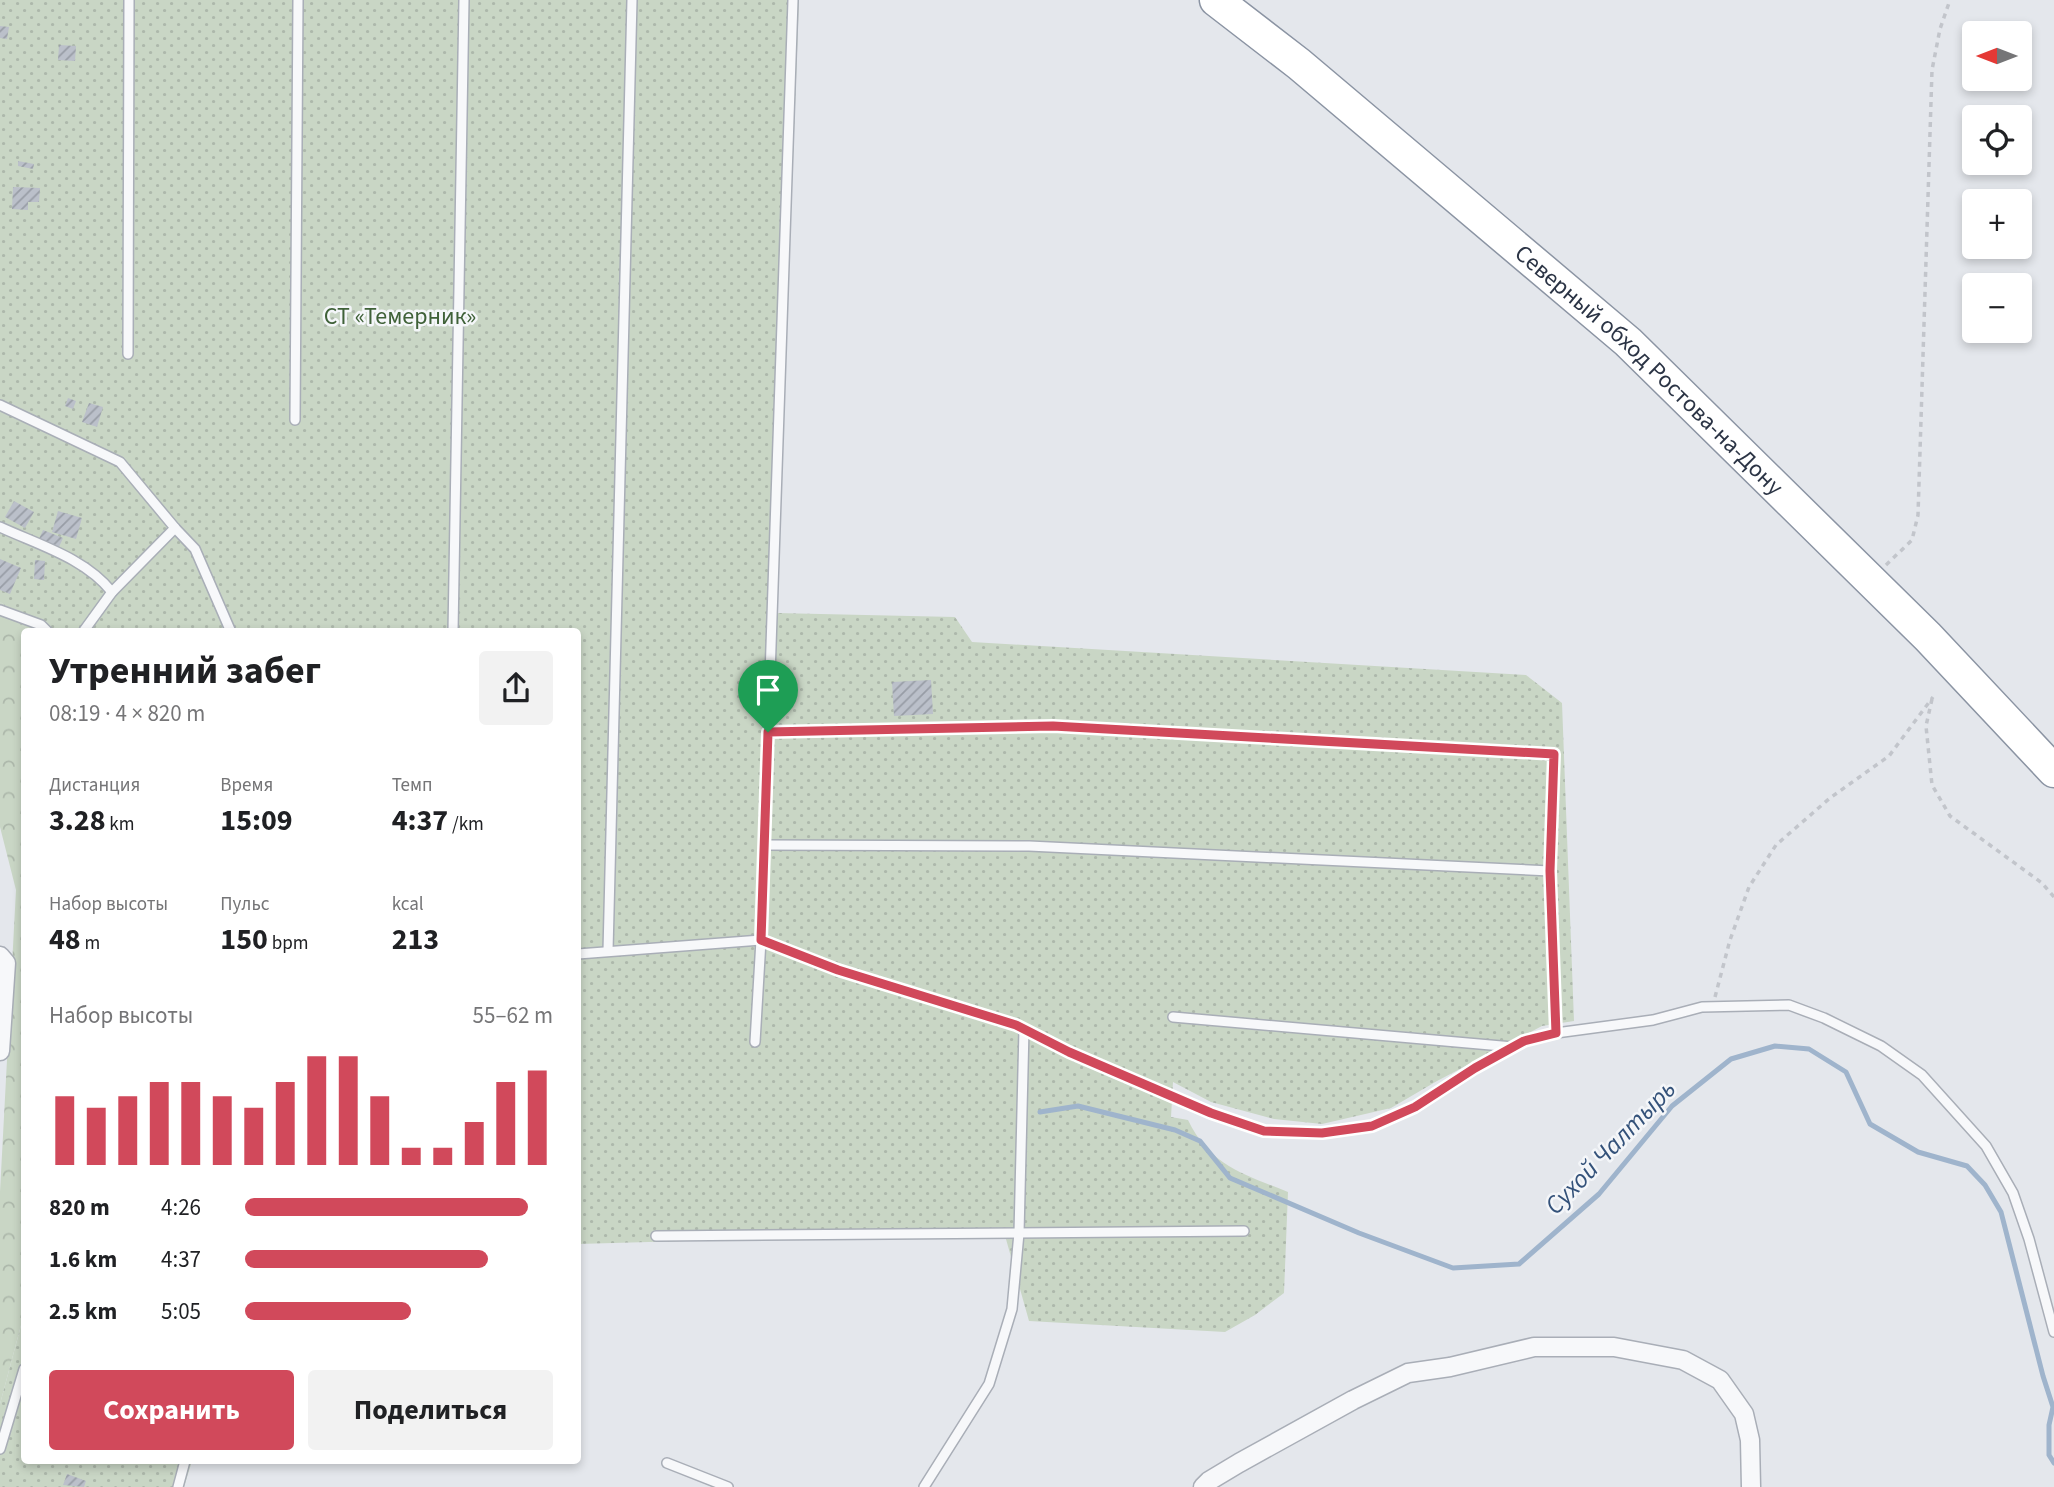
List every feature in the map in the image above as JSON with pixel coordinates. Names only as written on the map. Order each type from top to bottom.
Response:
[{"type":"highway","name":"Северный обход Ростова-на-Дону","points":[[1216,0],[1299,64],[1629,342],[1928,637],[2054,771]]},
{"type":"highway","name":"Северный обход Ростова-на-Дону","points":[[1250,0],[1312,48],[1642,327],[1943,622],[2054,741]]},
{"type":"street","points":[[0,956],[6,963],[0,1051]]},
{"type":"street","points":[[1203,1487],[1239,1463],[1408,1373],[1450,1367],[1534,1347],[1614,1347],[1683,1360],[1720,1380],[1744,1414],[1750,1440],[1751,1487]]},
{"type":"lane","points":[[128,354],[130,0]]},
{"type":"lane","points":[[295,420],[298,0]]},
{"type":"lane","points":[[453,628],[464,0]]},
{"type":"lane","points":[[608,951],[632,0]]},
{"type":"lane","points":[[755,1042],[761,940],[793,0]]},
{"type":"lane","points":[[0,405],[121,462],[195,549],[229,628]]},
{"type":"lane","points":[[0,527],[75,561],[101,578],[113,592]]},
{"type":"lane","points":[[86,628],[113,592],[175,528]]},
{"type":"lane","points":[[0,610],[44,628]]},
{"type":"lane","points":[[768,732],[1053,726],[1554,754],[1550,871],[1556,1033]]},
{"type":"lane","points":[[764,845],[1029,846],[1550,871]]},
{"type":"lane","points":[[581,954],[761,940],[838,970],[1024,1030],[1211,1113],[1264,1131],[1322,1133],[1372,1126],[1415,1107],[1475,1068],[1524,1041],[1556,1033],[1653,1020],[1712,1006],[1789,1005],[1881,1045],[1923,1075],[1986,1146],[2013,1192],[2029,1239],[2054,1332]]},
{"type":"lane","points":[[1173,1017],[1513,1047]]},
{"type":"lane","points":[[924,1487],[989,1384],[1012,1309],[1019,1233],[1024,1030]]},
{"type":"lane","points":[[656,1236],[1244,1231]]},
{"type":"lane","points":[[0,1449],[21,1378]]},
{"type":"lane","points":[[667,1463],[728,1487]]},
{"type":"lane","points":[[178,1487],[184,1464]]},
{"type":"path","points":[[1885,566],[1912,540],[1918,516],[1932,70],[1940,29],[1950,0]]},
{"type":"path","points":[[1712,1006],[1730,940],[1749,887],[1776,845],[1830,797],[1889,756],[1933,696],[1927,726],[1932,785],[1950,816],[2042,883],[2054,897]]},
{"type":"green space","name":"СТ «Темерник»","points":[[0,0],[799,0],[776,613],[955,617],[972,642],[1526,675],[1562,703],[1574,1021],[1542,1026],[1391,1108],[1322,1124],[1274,1119],[1211,1102],[1173,1082],[1171,1117],[1188,1120],[1207,1148],[1230,1166],[1288,1192],[1284,1293],[1255,1315],[1225,1332],[1029,1321],[1004,1232],[581,1244],[581,628],[41,628],[0,602]]},
{"type":"green space","points":[[0,602],[40,628],[21,628],[21,1325],[0,1404],[0,1192],[16,890],[0,827]]},
{"type":"green space","points":[[21,1325],[21,1464],[191,1464],[184,1487],[0,1487],[0,1404]]},
{"type":"building","points":[[0,26],[9,27],[7,39],[0,38]]},
{"type":"building","points":[[59,45],[76,46],[75,61],[58,60]]},
{"type":"building","points":[[18,161],[34,164],[33,169],[18,166]]},
{"type":"building","points":[[13,187],[40,188],[39,202],[28,202],[28,210],[12,209]]},
{"type":"building","points":[[68,398],[76,401],[73,409],[65,406]]},
{"type":"building","points":[[89,403],[103,407],[97,427],[82,422]]},
{"type":"building","points":[[14,501],[34,512],[25,528],[5,517]]},
{"type":"building","points":[[58,511],[82,518],[76,539],[52,532]]},
{"type":"building","points":[[43,530],[63,538],[59,547],[39,539]]},
{"type":"building","points":[[0,559],[21,568],[10,594],[0,590]]},
{"type":"building","points":[[35,560],[45,561],[44,580],[34,579]]},
{"type":"building","points":[[931,680],[933,714],[894,716],[892,682]]},
{"type":"building","points":[[67,1474],[86,1481],[84,1487],[63,1485]]},
{"type":"waterway","name":"Сухой Чалтырь","points":[[1040,1112],[1078,1106],[1175,1130],[1200,1141],[1230,1178],[1359,1233],[1453,1268],[1519,1264],[1599,1194],[1672,1106],[1731,1059],[1775,1046],[1809,1049],[1846,1072],[1870,1124],[1918,1152],[1967,1166],[1985,1185],[2001,1212],[2053,1407],[2049,1425],[2049,1455],[2054,1463]]},
{"type":"route","points":[[1053,726],[1554,754],[1550,871],[1556,1033],[1524,1041],[1475,1068],[1415,1107],[1372,1126],[1322,1133],[1264,1131],[1211,1113],[1069,1052],[1016,1025],[838,970],[761,940],[768,732],[1053,726]]}]
